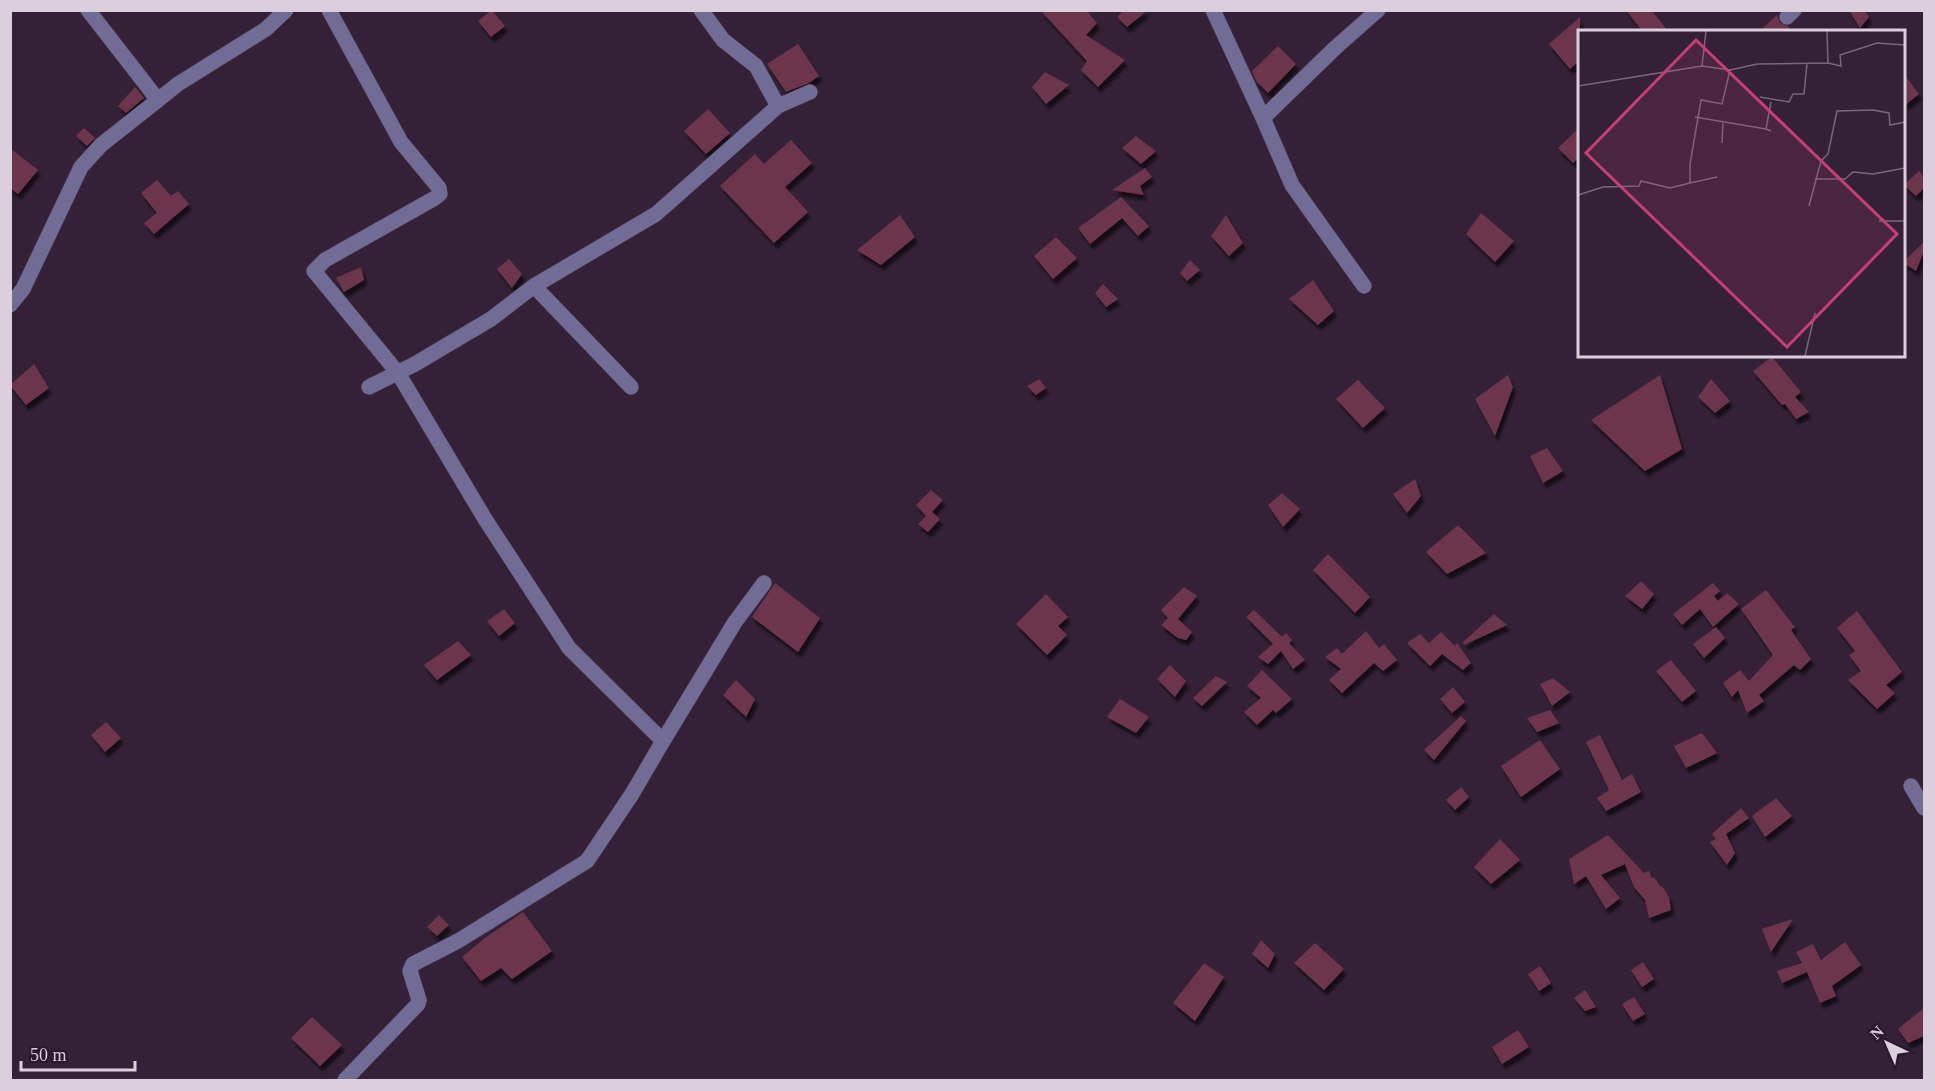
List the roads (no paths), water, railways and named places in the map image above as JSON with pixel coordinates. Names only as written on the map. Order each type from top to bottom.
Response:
[{"type":"street","points":[[88,10],[158,100]]},
{"type":"street","points":[[10,305],[23,289],[81,167],[101,145],[178,84],[266,29],[286,10]]},
{"type":"street","points":[[329,10],[401,142],[439,188],[440,194],[316,267],[314,271],[398,373],[485,519],[569,648],[663,741]]},
{"type":"street","points":[[701,10],[723,40],[756,66],[778,106]]},
{"type":"street","points":[[1213,10],[1292,185],[1364,286]]},
{"type":"street","points":[[1263,118],[1378,10]]},
{"type":"street","points":[[369,387],[398,373],[491,319],[534,286],[656,214],[778,106],[810,92]]},
{"type":"street","points":[[534,286],[631,387]]},
{"type":"street","points":[[345,1080],[418,1004],[419,1000],[410,967],[458,941],[587,861],[632,794],[735,622],[764,583]]},
{"type":"street","points":[[1911,786],[1924,808]]}]
